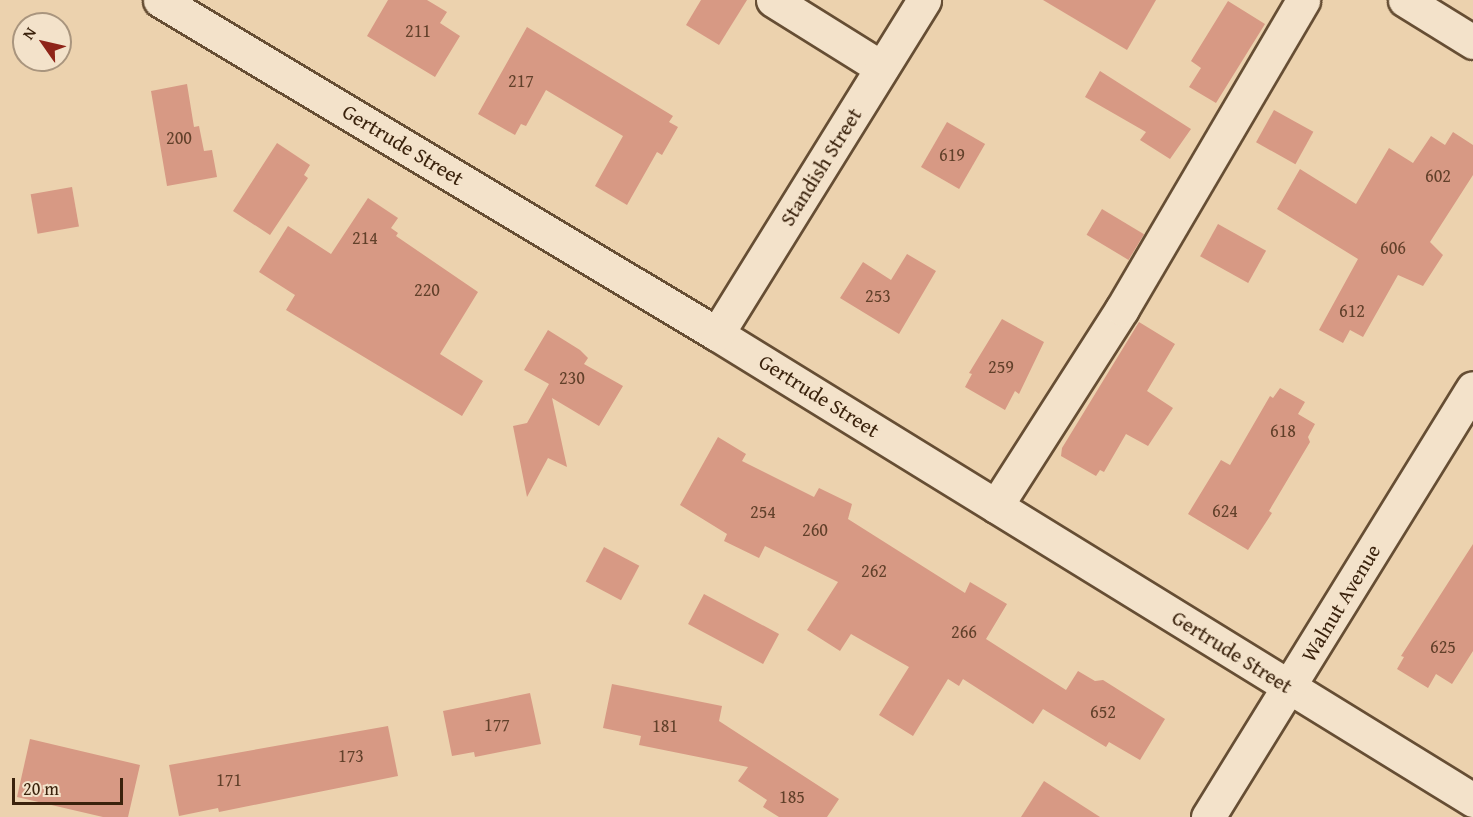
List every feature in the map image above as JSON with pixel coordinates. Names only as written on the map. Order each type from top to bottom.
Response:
[{"type":"street","name":"Gertrude Street","points":[[160,0],[717,334],[1473,800]]},
{"type":"street","name":"Standish Street","points":[[717,334],[924,0]]},
{"type":"street","points":[[996,506],[1122,309],[1303,0]]},
{"type":"street","points":[[1405,0],[1473,42]]},
{"type":"street","points":[[787,4],[882,68]]},
{"type":"street","name":"Walnut Avenue","points":[[1208,817],[1473,388]]},
{"type":"building","points":[[388,0],[427,0],[447,12],[440,23],[460,36],[435,77],[367,36]]},
{"type":"building","points":[[701,0],[747,0],[719,45],[686,25]]},
{"type":"building","points":[[1043,0],[1156,0],[1127,50]]},
{"type":"building","points":[[1228,1],[1265,24],[1216,103],[1189,87],[1201,68],[1191,61]]},
{"type":"building","points":[[527,27],[673,116],[669,122],[678,127],[662,155],[657,152],[627,205],[595,186],[623,136],[546,90],[526,126],[521,124],[515,135],[478,114]]},
{"type":"building","points":[[1100,71],[1191,129],[1170,159],[1140,140],[1146,132],[1085,97]]},
{"type":"building","points":[[187,84],[194,127],[199,126],[204,151],[212,150],[217,177],[167,186],[151,91]]},
{"type":"building","points":[[1274,110],[1313,132],[1295,164],[1256,142]]},
{"type":"building","points":[[947,122],[985,144],[959,189],[921,167]]},
{"type":"building","points":[[1453,132],[1473,145],[1473,175],[1430,242],[1443,255],[1423,286],[1398,275],[1363,337],[1350,330],[1343,343],[1319,330],[1358,259],[1277,209],[1300,169],[1356,204],[1389,148],[1413,163],[1431,136],[1445,145]]},
{"type":"building","points":[[277,143],[310,165],[304,175],[308,178],[270,235],[233,211]]},
{"type":"building","points":[[72,187],[79,226],[38,234],[31,194]]},
{"type":"building","points":[[368,198],[398,218],[391,228],[398,233],[396,236],[478,292],[440,354],[483,381],[462,416],[286,310],[295,295],[259,272],[288,226],[331,254]]},
{"type":"building","points":[[1102,209],[1144,234],[1129,260],[1087,235]]},
{"type":"building","points":[[1218,224],[1266,251],[1248,283],[1200,256]]},
{"type":"building","points":[[907,254],[936,271],[899,334],[840,298],[863,262],[891,280]]},
{"type":"building","points":[[1002,319],[1044,342],[1019,394],[1015,391],[1005,410],[965,387],[972,374],[969,373]]},
{"type":"building","points":[[1139,322],[1175,344],[1147,391],[1173,408],[1148,446],[1126,434],[1104,472],[1100,470],[1096,476],[1061,456],[1062,448]]},
{"type":"building","points":[[548,330],[580,350],[588,358],[584,364],[623,386],[599,426],[552,398],[567,467],[548,458],[527,497],[513,426],[527,423],[549,384],[524,370]]},
{"type":"building","points":[[1280,388],[1305,402],[1298,414],[1315,424],[1308,437],[1310,442],[1269,511],[1272,513],[1248,550],[1188,514],[1221,460],[1230,465],[1270,396],[1273,398]]},
{"type":"building","points":[[718,437],[746,454],[742,461],[814,497],[819,488],[852,504],[848,519],[965,593],[970,582],[1007,604],[986,639],[1066,690],[1078,671],[1095,681],[1103,680],[1165,719],[1140,760],[1109,742],[1106,747],[1043,709],[1033,724],[963,679],[959,686],[948,679],[913,736],[879,715],[909,667],[851,634],[840,651],[807,630],[838,582],[765,546],[759,558],[724,541],[727,534],[680,505]]},
{"type":"building","points":[[1473,544],[1473,651],[1452,684],[1436,674],[1428,688],[1397,669],[1404,657],[1401,656]]},
{"type":"building","points":[[604,547],[639,566],[621,600],[586,581]]},
{"type":"building","points":[[704,594],[779,634],[763,664],[688,624]]},
{"type":"building","points":[[612,684],[722,706],[719,721],[839,799],[827,817],[779,817],[763,807],[767,800],[738,781],[748,767],[639,745],[641,736],[603,728]]},
{"type":"building","points":[[530,693],[541,744],[475,757],[474,752],[452,756],[443,711]]},
{"type":"building","points":[[388,726],[398,776],[219,812],[218,808],[179,816],[169,765]]},
{"type":"building","points":[[30,739],[140,765],[128,817],[103,817],[17,797]]},
{"type":"building","points":[[1044,781],[1100,817],[1021,817]]}]
